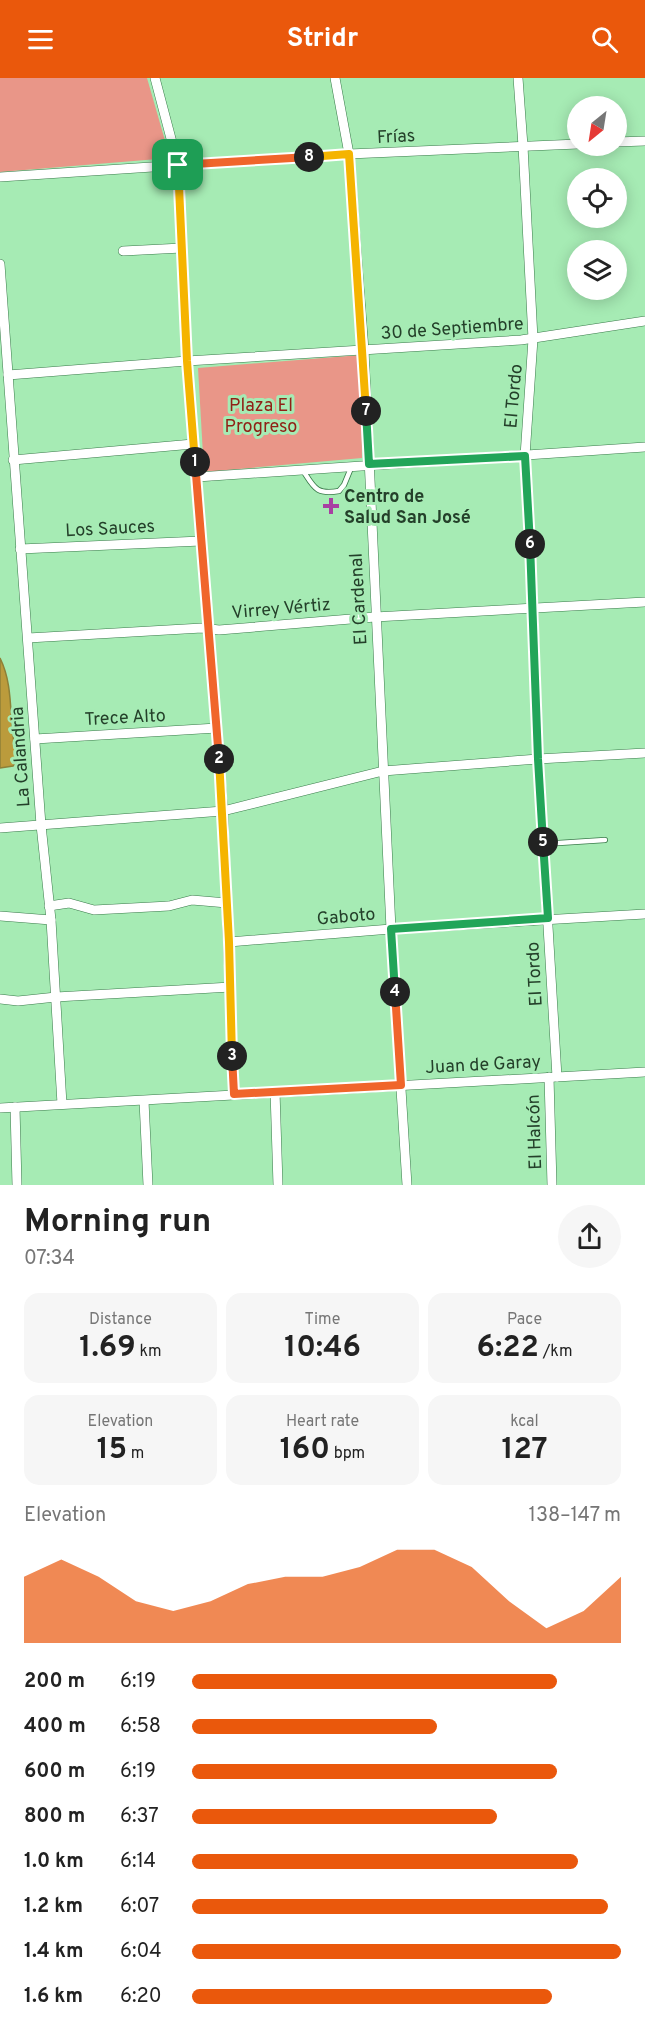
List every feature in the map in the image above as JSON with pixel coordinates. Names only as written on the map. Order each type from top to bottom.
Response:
[{"type":"street","points":[[155,78],[178,165],[187,361],[223,811],[234,1094]]},
{"type":"street","name":"El Cardenal","points":[[335,78],[349,154],[364,351],[391,929],[407,1185]]},
{"type":"street","name":"El Tordo","points":[[518,78],[533,339],[525,456],[538,759],[548,918],[553,1077]]},
{"type":"street","points":[[627,142],[645,141]]},
{"type":"street","name":"Frías","points":[[0,177],[349,154],[567,144]]},
{"type":"street","points":[[123,251],[182,248]]},
{"type":"street","name":"La Calandria","points":[[0,264],[41,825],[51,920],[62,1104]]},
{"type":"street","name":"30 de Septiembre","points":[[8,375],[533,339],[645,321]]},
{"type":"street","points":[[13,460],[194,444]]},
{"type":"street","points":[[197,477],[645,447]]},
{"type":"street","name":"Los Sauces","points":[[20,549],[201,541]]},
{"type":"street","name":"Virrey Vértiz","points":[[28,638],[645,602]]},
{"type":"street","name":"Trece Alto","points":[[36,739],[217,728]]},
{"type":"street","points":[[0,828],[223,811],[383,771],[645,753]]},
{"type":"street","points":[[49,906],[69,903],[94,910],[169,906],[192,900],[227,903]]},
{"type":"street","name":"Gaboto","points":[[229,942],[548,918],[645,914]]},
{"type":"street","points":[[0,916],[51,920]]},
{"type":"street","points":[[0,999],[18,1001],[231,987]]},
{"type":"street","name":"Juan de Garay","points":[[0,1108],[645,1072]]},
{"type":"street","name":"El Halcón","points":[[552,1185],[553,1077]]},
{"type":"street","points":[[275,1091],[278,1185]]},
{"type":"street","points":[[144,1101],[148,1185]]},
{"type":"street","points":[[15,1107],[17,1185]]},
{"type":"lane","points":[[302,469],[318,491],[337,492],[344,485],[352,465]]},
{"type":"lane","points":[[543,844],[605,840]]},
{"type":"green space","points":[[0,78],[147,78],[170,158],[0,172]]},
{"type":"green space","name":"Plaza El Progreso","points":[[361,355],[362,458],[204,472],[198,368]]},
{"type":"shaded area","points":[[0,658],[8,683],[18,761],[13,766],[0,768]]},
{"type":"place","name":"Centro de Salud San José","points":[[331,506]]},
{"type":"route","points":[[349,154],[364,351],[369,464],[525,456],[538,759],[548,918],[391,929],[401,1085],[234,1094],[223,811],[187,361],[178,165],[349,154]]}]
